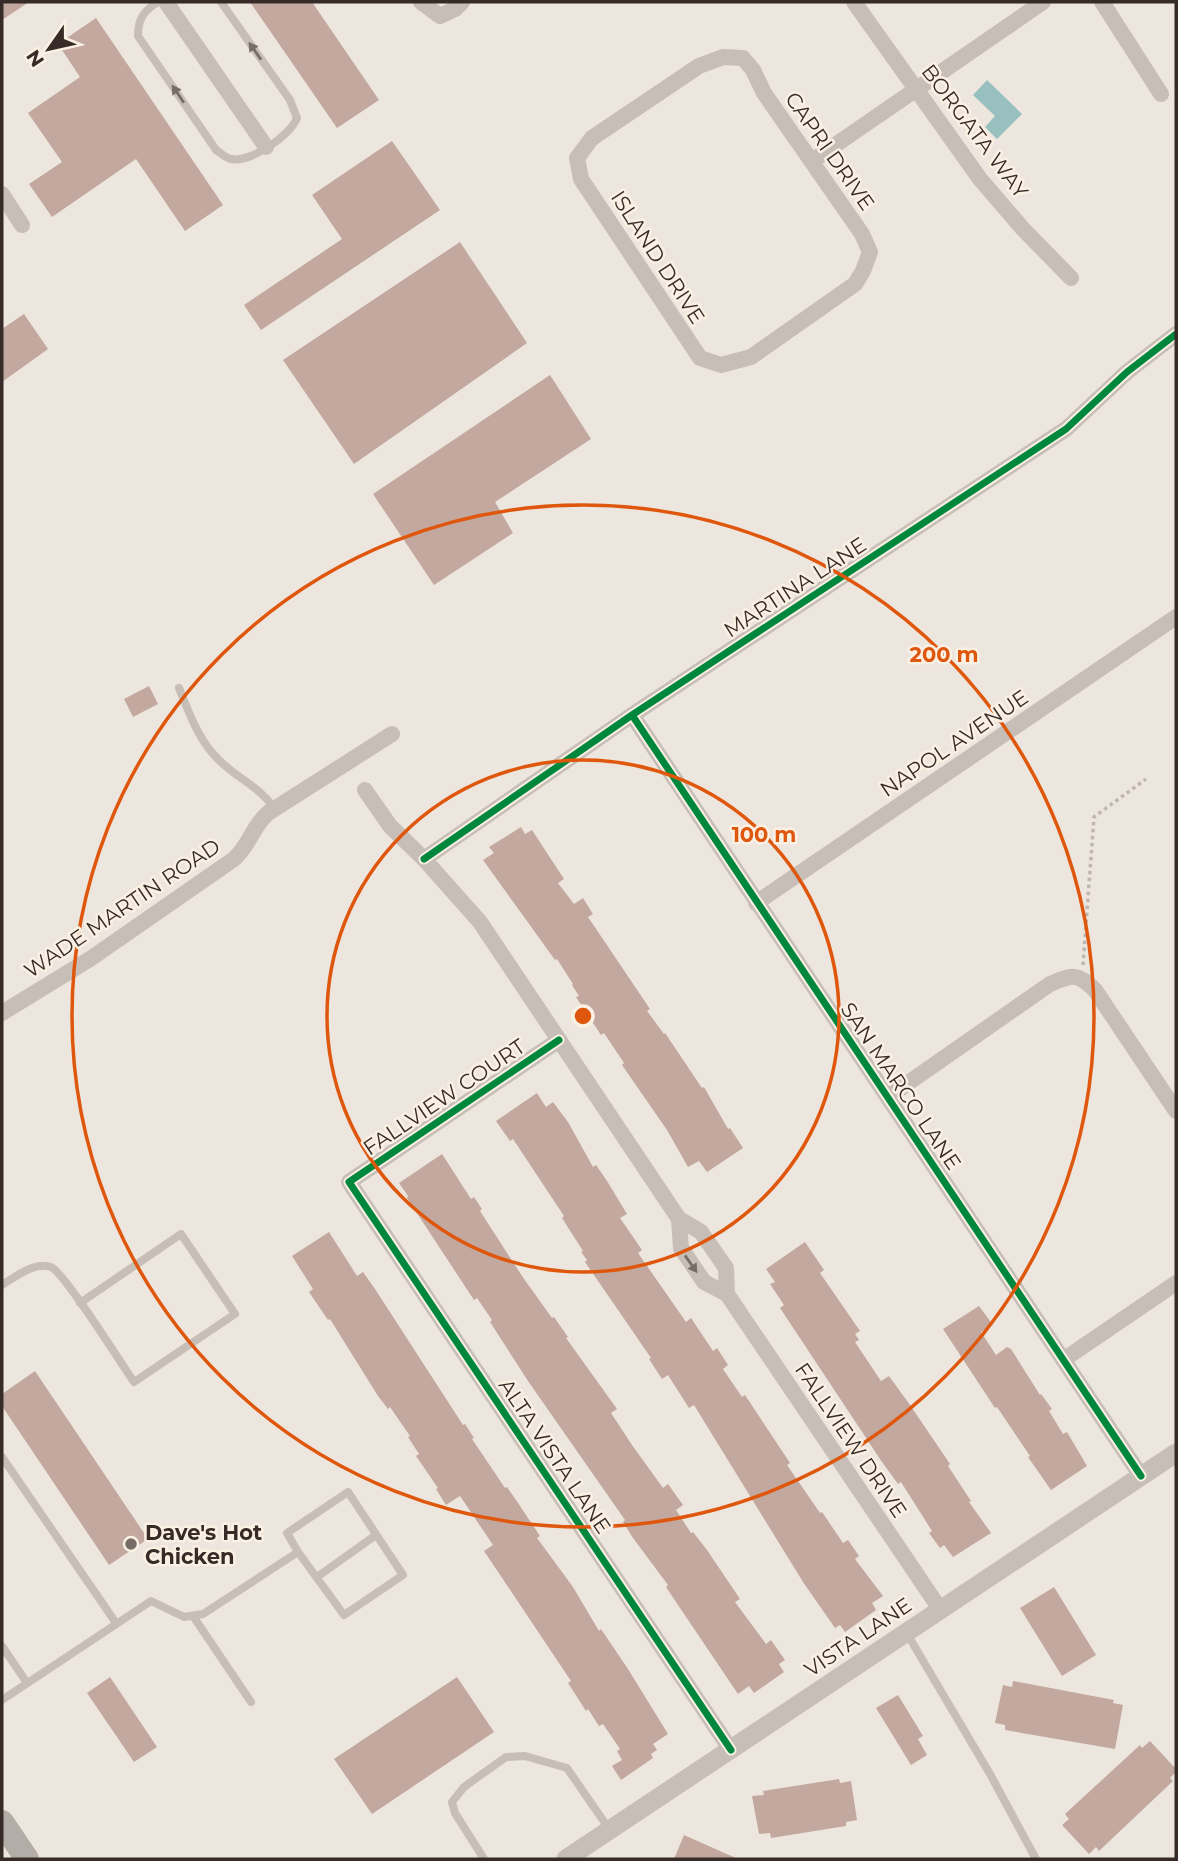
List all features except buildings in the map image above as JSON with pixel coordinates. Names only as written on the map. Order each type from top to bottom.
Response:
[{"type":"main road","points":[[2,1822],[27,1859]]},
{"type":"street","points":[[166,2],[266,148]]},
{"type":"street","points":[[421,2],[440,16],[455,9],[462,2]]},
{"type":"street","name":"BORGATA WAY","points":[[854,2],[980,179],[1071,278]]},
{"type":"street","points":[[812,161],[1043,2]]},
{"type":"street","points":[[1102,2],[1161,94]]},
{"type":"street","name":"CAPRI DRIVE","points":[[581,179],[577,158],[592,138],[699,66],[723,57],[743,58],[753,70],[764,93],[862,234],[870,253],[855,284],[751,356],[721,365],[700,358]]},
{"type":"street","name":"ISLAND DRIVE","points":[[581,179],[700,358]]},
{"type":"street","points":[[2,194],[22,225]]},
{"type":"street","name":"MARTINA LANE","points":[[424,859],[632,716],[1066,429],[1127,372],[1176,334]]},
{"type":"street","name":"NAPOL AVENUE","points":[[755,903],[1176,617]]},
{"type":"street","name":"SAN MARCO LANE","points":[[632,716],[1141,1476]]},
{"type":"street","name":"WADE MARTIN ROAD","points":[[2,1013],[90,959],[234,859],[245,849],[258,822],[393,734]]},
{"type":"street","name":"FALLVIEW DRIVE","points":[[365,790],[390,826],[424,859],[480,922],[679,1219],[701,1232],[726,1268],[727,1294]]},
{"type":"street","points":[[888,1097],[1050,984],[1069,976],[1082,977],[1095,990],[1176,1111]]},
{"type":"street","name":"FALLVIEW COURT","points":[[349,1182],[559,1040]]},
{"type":"street","name":"ALTA VISTA LANE","points":[[349,1182],[731,1750]]},
{"type":"street","name":"FALLVIEW DRIVE","points":[[679,1219],[681,1248],[704,1282],[727,1294],[940,1609]]},
{"type":"street","points":[[1063,1360],[1176,1283]]},
{"type":"street","name":"VISTA LANE","points":[[566,1859],[1176,1453]]},
{"type":"lane","points":[[158,2],[144,12],[138,25],[138,36],[216,150],[228,159],[240,159],[266,148],[285,135],[297,118],[289,100],[221,2]]},
{"type":"lane","points":[[179,688],[200,737],[218,760],[256,787],[275,809]]},
{"type":"lane","points":[[2,1285],[34,1267],[51,1267],[61,1275],[80,1303],[134,1382],[235,1314],[181,1234],[80,1303]]},
{"type":"lane","points":[[2,1457],[116,1623]]},
{"type":"lane","points":[[348,1492],[403,1575],[344,1615],[298,1552],[287,1533],[348,1492]]},
{"type":"lane","points":[[317,1577],[376,1535]]},
{"type":"lane","points":[[2,1700],[151,1601],[184,1617],[203,1614],[298,1552]]},
{"type":"lane","points":[[193,1616],[251,1702]]},
{"type":"lane","points":[[906,1632],[990,1774],[1036,1859]]},
{"type":"lane","points":[[2,1646],[27,1683]]},
{"type":"lane","points":[[484,1859],[455,1813],[452,1802],[464,1787],[506,1757],[525,1755],[567,1768],[610,1831]]},
{"type":"path","points":[[1082,977],[1094,817],[1146,779]]},
{"type":"water","points":[[987,80],[1022,114],[997,139],[985,127],[995,116],[973,95]]},
{"type":"cycle path","points":[[424,859],[632,715],[1066,429],[1127,372],[1176,334]]},
{"type":"cycle path","points":[[632,715],[1141,1476]]},
{"type":"cycle path","points":[[559,1040],[349,1182],[731,1750]]},
{"type":"place","name":"Dave's Hot Chicken","points":[[131,1544]]}]
